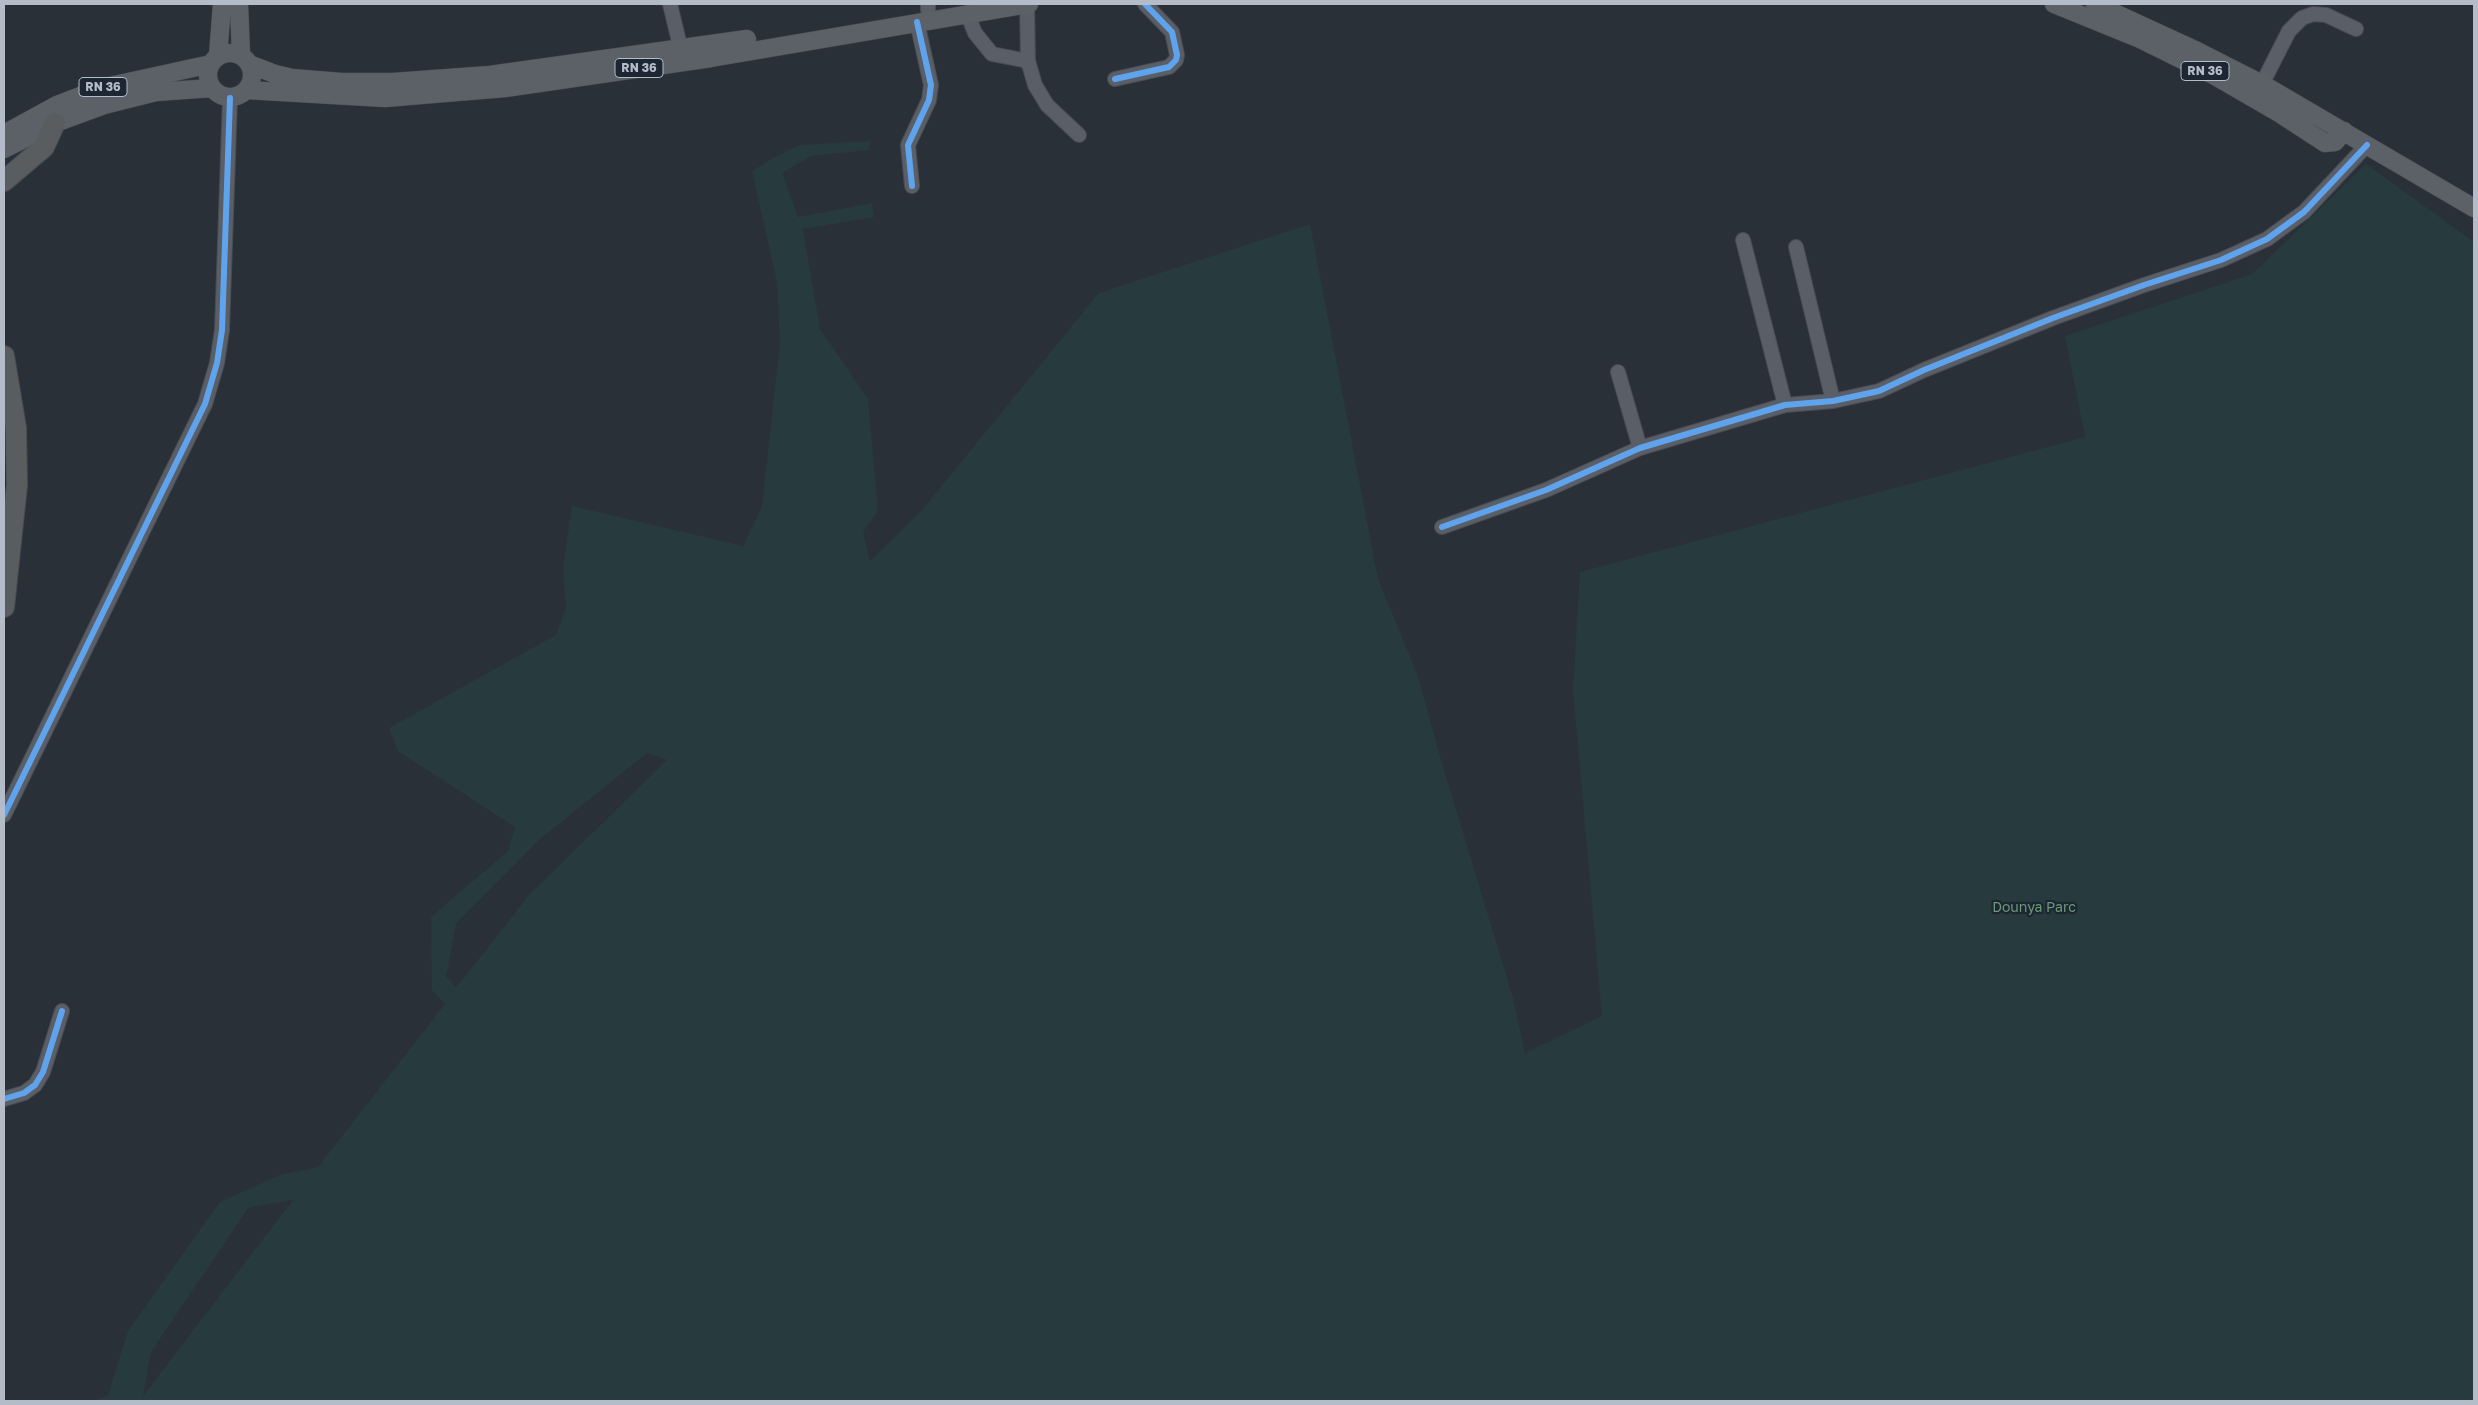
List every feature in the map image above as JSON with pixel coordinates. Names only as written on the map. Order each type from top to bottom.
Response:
[{"type":"highway","points":[[4,181],[44,147],[54,123]]},
{"type":"highway","points":[[4,356],[16,428],[17,485],[4,608]]},
{"type":"main road","points":[[222,4],[215,60],[208,79],[212,88],[220,95],[230,98],[239,96],[246,90],[252,80],[245,60],[239,4]]},
{"type":"main road","name":"RN 36","points":[[246,90],[385,98],[505,88],[711,58],[889,22],[924,12],[1028,4]]},
{"type":"main road","name":"RN 36","points":[[2054,4],[2122,31],[2199,68],[2280,113],[2322,142],[2328,144],[2335,142],[2344,131]]},
{"type":"main road","name":"RN 36","points":[[2096,4],[2197,51],[2262,84],[2474,208]]},
{"type":"main road","name":"RN 36","points":[[245,60],[275,74],[292,78],[341,82],[393,82],[490,75],[889,22]]},
{"type":"main road","points":[[215,60],[232,53],[245,60]]},
{"type":"main road","name":"RN 36","points":[[4,134],[57,105],[109,86],[215,60]]},
{"type":"main road","points":[[4,149],[54,123],[137,96],[212,88]]},
{"type":"main road","points":[[4,125],[16,119],[32,118]]},
{"type":"street","points":[[670,4],[681,50]]},
{"type":"street","points":[[1028,4],[1028,61],[1035,85],[1047,105],[1079,135]]},
{"type":"street","points":[[1115,79],[1170,67],[1176,60],[1177,55],[1172,32],[1145,4]]},
{"type":"street","points":[[965,8],[975,33],[992,54],[1028,61]]},
{"type":"street","points":[[912,186],[908,145],[929,100],[931,85],[924,12]]},
{"type":"street","points":[[2262,84],[2289,31],[2302,18],[2313,14],[2326,15],[2356,29]]},
{"type":"street","points":[[4,815],[205,404],[217,363],[222,330],[230,98]]},
{"type":"street","points":[[1442,527],[1546,490],[1640,448],[1785,405],[1833,401],[1879,391],[1924,370],[2053,318],[2221,260],[2259,242],[2304,212],[2367,144]]},
{"type":"street","points":[[1743,240],[1785,405]]},
{"type":"street","points":[[1796,247],[1833,401]]},
{"type":"street","points":[[1618,372],[1640,448]]},
{"type":"street","points":[[4,1100],[24,1093],[35,1085],[43,1072],[62,1011]]},
{"type":"green space","name":"Dounya Parc","points":[[870,141],[869,150],[811,156],[782,173],[798,217],[872,203],[874,217],[803,229],[820,329],[868,399],[878,511],[863,532],[870,561],[922,510],[1099,293],[1310,224],[1378,579],[1418,676],[1439,753],[1513,998],[1525,1053],[1602,1016],[1573,689],[1580,572],[2085,437],[2065,336],[2252,274],[2366,164],[2474,242],[2474,1401],[94,1401],[108,1395],[128,1331],[220,1202],[280,1175],[318,1167],[445,1004],[432,990],[431,917],[508,851],[515,827],[398,751],[389,728],[556,635],[566,608],[563,567],[572,506],[743,546],[762,507],[780,343],[777,282],[752,171],[780,154],[800,145]],"holes":[[[647,753],[667,760],[530,894],[456,988],[446,976],[456,924],[539,840]],[[293,1200],[143,1396],[151,1352],[248,1208]]]},
{"type":"cycle path","points":[[1115,79],[1169,67],[1176,60],[1177,55],[1172,32],[1145,4]]},
{"type":"cycle path","points":[[912,186],[908,145],[929,100],[931,85],[917,22]]},
{"type":"cycle path","points":[[4,815],[205,404],[217,363],[222,330],[230,98]]},
{"type":"cycle path","points":[[1442,527],[1546,490],[1640,448],[1785,405],[1833,401],[1879,391],[1924,370],[2053,318],[2221,260],[2267,239],[2304,212],[2367,145]]},
{"type":"cycle path","points":[[4,1099],[24,1093],[35,1085],[43,1072],[62,1011]]}]
